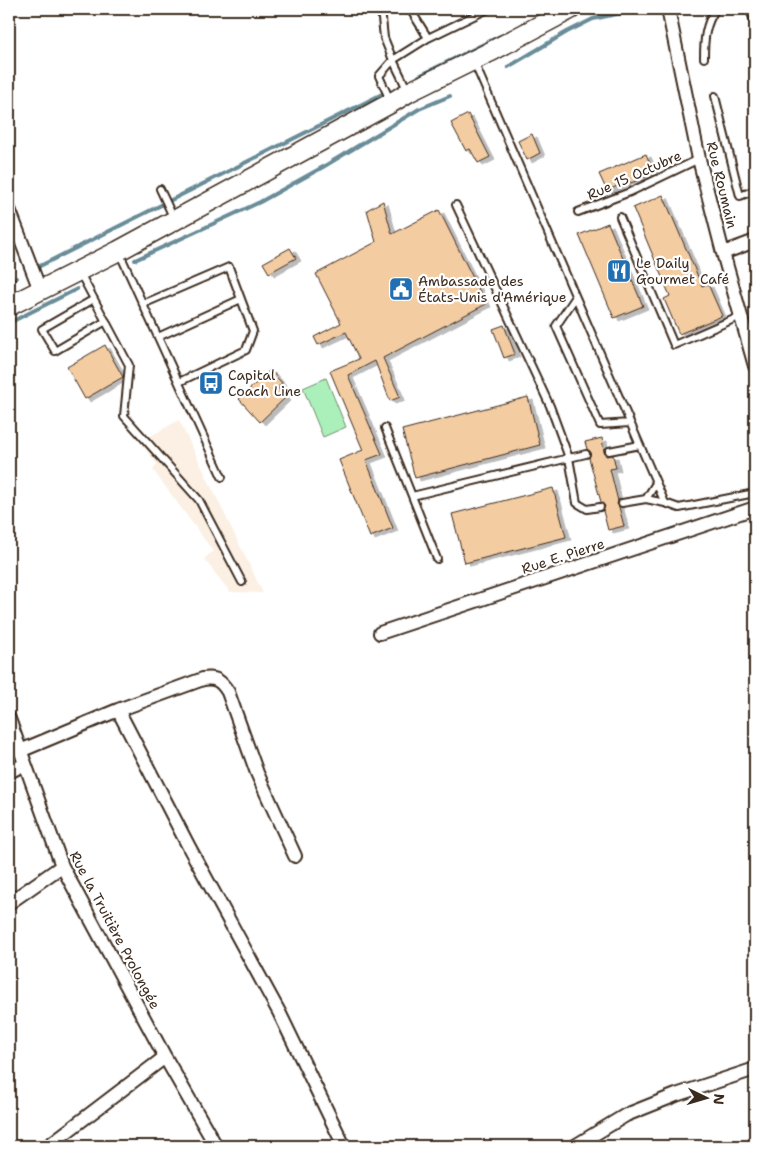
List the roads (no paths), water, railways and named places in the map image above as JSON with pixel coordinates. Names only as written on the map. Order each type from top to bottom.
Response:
[{"type":"main road","points":[[9,306],[118,251],[409,92],[473,61],[571,9]]},
{"type":"street","name":"Rue Roumain","points":[[668,9],[699,159],[755,366]]},
{"type":"street","points":[[9,209],[13,233],[40,290]]},
{"type":"street","points":[[723,253],[755,241]]},
{"type":"street","name":"Rue E. Pierre","points":[[380,633],[755,508]]},
{"type":"street","points":[[20,751],[118,710],[203,679],[218,680],[228,692],[257,772],[295,856]]},
{"type":"street","points":[[118,710],[278,1012],[344,1146]]},
{"type":"street","name":"Rue la Truitière Prolongée","points":[[9,719],[62,866],[165,1057],[216,1146]]},
{"type":"street","points":[[9,772],[25,764]]},
{"type":"street","points":[[9,902],[62,866]]},
{"type":"street","points":[[48,1146],[165,1057]]},
{"type":"street","points":[[576,1146],[626,1114],[755,1069]]},
{"type":"lane","points":[[381,9],[384,38],[409,92]]},
{"type":"lane","points":[[410,9],[428,38]]},
{"type":"lane","points":[[391,103],[379,76],[393,60],[428,38],[488,9]]},
{"type":"lane","points":[[704,58],[704,37],[710,17],[716,9]]},
{"type":"lane","points":[[749,9],[755,22]]},
{"type":"lane","points":[[473,61],[665,503]]},
{"type":"lane","points":[[715,96],[740,196],[755,190]]},
{"type":"lane","name":"Rue 15 Octubre","points":[[578,212],[630,192],[699,159]]},
{"type":"lane","points":[[160,189],[174,220]]},
{"type":"lane","points":[[456,206],[550,406],[568,458],[577,503],[587,510],[600,507]]},
{"type":"lane","points":[[620,217],[674,345],[741,316]]},
{"type":"lane","points":[[118,251],[222,477]]},
{"type":"lane","points":[[143,304],[229,267],[254,331],[246,350],[179,382]]},
{"type":"lane","points":[[79,270],[130,365],[124,416],[198,500],[242,582]]},
{"type":"lane","points":[[575,298],[556,326],[600,424],[630,423]]},
{"type":"lane","points":[[94,299],[42,329],[55,351],[106,321]]},
{"type":"lane","points":[[158,337],[242,299]]},
{"type":"lane","points":[[385,428],[437,559]]},
{"type":"lane","points":[[609,451],[640,445]]},
{"type":"lane","points":[[412,496],[586,454]]},
{"type":"lane","points":[[646,499],[656,483]]},
{"type":"lane","points":[[622,503],[646,499],[679,508],[755,493]]},
{"type":"waterway","points":[[508,67],[593,19],[640,9]]},
{"type":"waterway","points":[[419,76],[500,36]]},
{"type":"waterway","points":[[38,267],[384,93]]},
{"type":"waterway","points":[[135,260],[260,202],[323,167],[419,109],[450,96]]},
{"type":"waterway","points":[[9,282],[16,278]]},
{"type":"waterway","points":[[9,323],[77,289]]},
{"type":"place","name":"Le Daily Gourmet Café","points":[[619,271]]},
{"type":"place","name":"Ambassade des États-Unis d'Amérique","points":[[401,289]]},
{"type":"place","name":"Capital Coach Line","points":[[211,383]]}]
